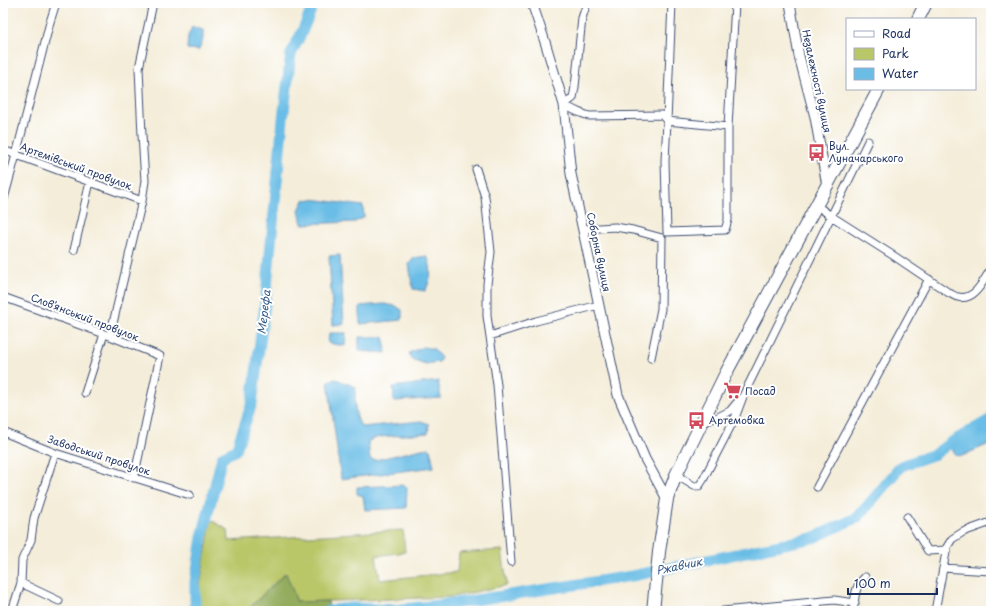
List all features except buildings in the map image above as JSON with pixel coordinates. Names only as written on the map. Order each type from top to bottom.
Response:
[{"type":"highway","points":[[918,18],[926,3]]},
{"type":"highway","points":[[653,611],[659,552],[667,498],[676,475],[730,366],[826,186],[879,90]]},
{"type":"street","points":[[3,202],[56,3]]},
{"type":"street","points":[[85,393],[107,335],[142,201],[145,181],[139,68],[153,3]]},
{"type":"street","name":"Соборна вулиця","points":[[532,3],[564,105],[571,174],[618,395],[645,459],[667,498]]},
{"type":"street","points":[[586,3],[582,18],[576,87],[573,98],[564,105],[589,116],[662,115],[668,121],[728,127]]},
{"type":"street","points":[[668,232],[665,161],[668,121],[672,3]]},
{"type":"street","points":[[651,358],[661,309],[662,238],[668,232],[725,230],[728,220],[728,127],[735,3]]},
{"type":"street","name":"Незалежності вулиця","points":[[790,3],[799,56],[815,117],[826,186]]},
{"type":"street","points":[[676,475],[694,486],[699,486],[735,418],[744,394],[868,141]]},
{"type":"street","name":"Артемівський провулок","points":[[3,150],[142,201]]},
{"type":"street","points":[[476,169],[485,197],[491,252],[487,284],[487,316],[497,385],[511,562]]},
{"type":"street","points":[[74,250],[90,182]]},
{"type":"street","points":[[816,205],[958,298],[968,297],[975,293],[991,269]]},
{"type":"street","points":[[583,229],[615,227],[662,238]]},
{"type":"street","points":[[817,487],[929,279]]},
{"type":"street","name":"Слов’янський провулок","points":[[3,297],[160,356],[134,478]]},
{"type":"street","points":[[490,336],[536,321],[599,305]]},
{"type":"street","points":[[702,421],[716,418],[730,411],[744,394]]},
{"type":"street","name":"Заводський провулок","points":[[3,432],[55,452],[190,495]]},
{"type":"street","points":[[12,611],[21,584],[22,560],[31,540],[34,518],[55,452]]},
{"type":"street","points":[[907,517],[928,551],[947,550]]},
{"type":"street","points":[[934,611],[947,550],[952,539],[963,532],[991,522]]},
{"type":"street","points":[[943,568],[991,571]]},
{"type":"street","points":[[853,611],[855,593],[859,583],[865,577]]},
{"type":"street","points":[[21,584],[59,601]]},
{"type":"street","points":[[722,611],[834,600],[855,603]]},
{"type":"street","points":[[814,611],[818,602]]},
{"type":"green space","points":[[211,520],[228,530],[229,541],[403,530],[405,552],[376,556],[380,580],[457,572],[459,553],[502,550],[507,585],[452,597],[297,602],[285,573],[246,611],[200,611],[197,604]]},
{"type":"green space","points":[[286,573],[297,602],[328,601],[329,611],[246,611]]},
{"type":"water","points":[[192,27],[203,30],[203,39],[199,50],[187,49],[188,36]]},
{"type":"water","points":[[312,199],[363,206],[364,217],[355,222],[302,224],[299,210],[304,200]]},
{"type":"water","points":[[340,255],[344,324],[333,325],[329,256]]},
{"type":"water","points":[[427,256],[431,270],[427,287],[425,291],[413,289],[409,264],[414,258]]},
{"type":"water","points":[[384,304],[396,306],[402,310],[402,320],[360,324],[360,306]]},
{"type":"water","points":[[329,333],[346,333],[345,346],[328,343]]},
{"type":"water","points":[[359,337],[384,337],[386,353],[359,351]]},
{"type":"water","points":[[423,347],[434,349],[441,358],[439,362],[426,364],[411,359],[409,353]]},
{"type":"water","points":[[336,379],[356,387],[356,414],[362,427],[421,421],[429,424],[428,433],[379,437],[368,441],[370,459],[375,460],[430,448],[434,467],[341,479],[328,381]]},
{"type":"water","points":[[438,381],[441,398],[394,401],[393,387]]},
{"type":"water","points":[[991,419],[991,443],[962,456],[955,455],[950,443]]},
{"type":"water","points":[[405,485],[407,488],[406,508],[365,510],[363,496],[357,494],[357,487]]},
{"type":"waterway","name":"Мерефа","points":[[196,611],[195,582],[202,537],[222,457],[236,450],[252,403],[266,296],[283,119],[291,54],[314,3]]},
{"type":"waterway","name":"Ржавчик","points":[[328,611],[351,608],[394,610],[457,603],[632,576],[813,538],[858,517],[901,466],[935,454],[950,443],[991,419]]},
{"type":"place","name":"Вул. Луначарського","points":[[816,152]]},
{"type":"place","name":"Посад","points":[[732,391]]},
{"type":"place","name":"Артемовка","points":[[696,420]]}]
